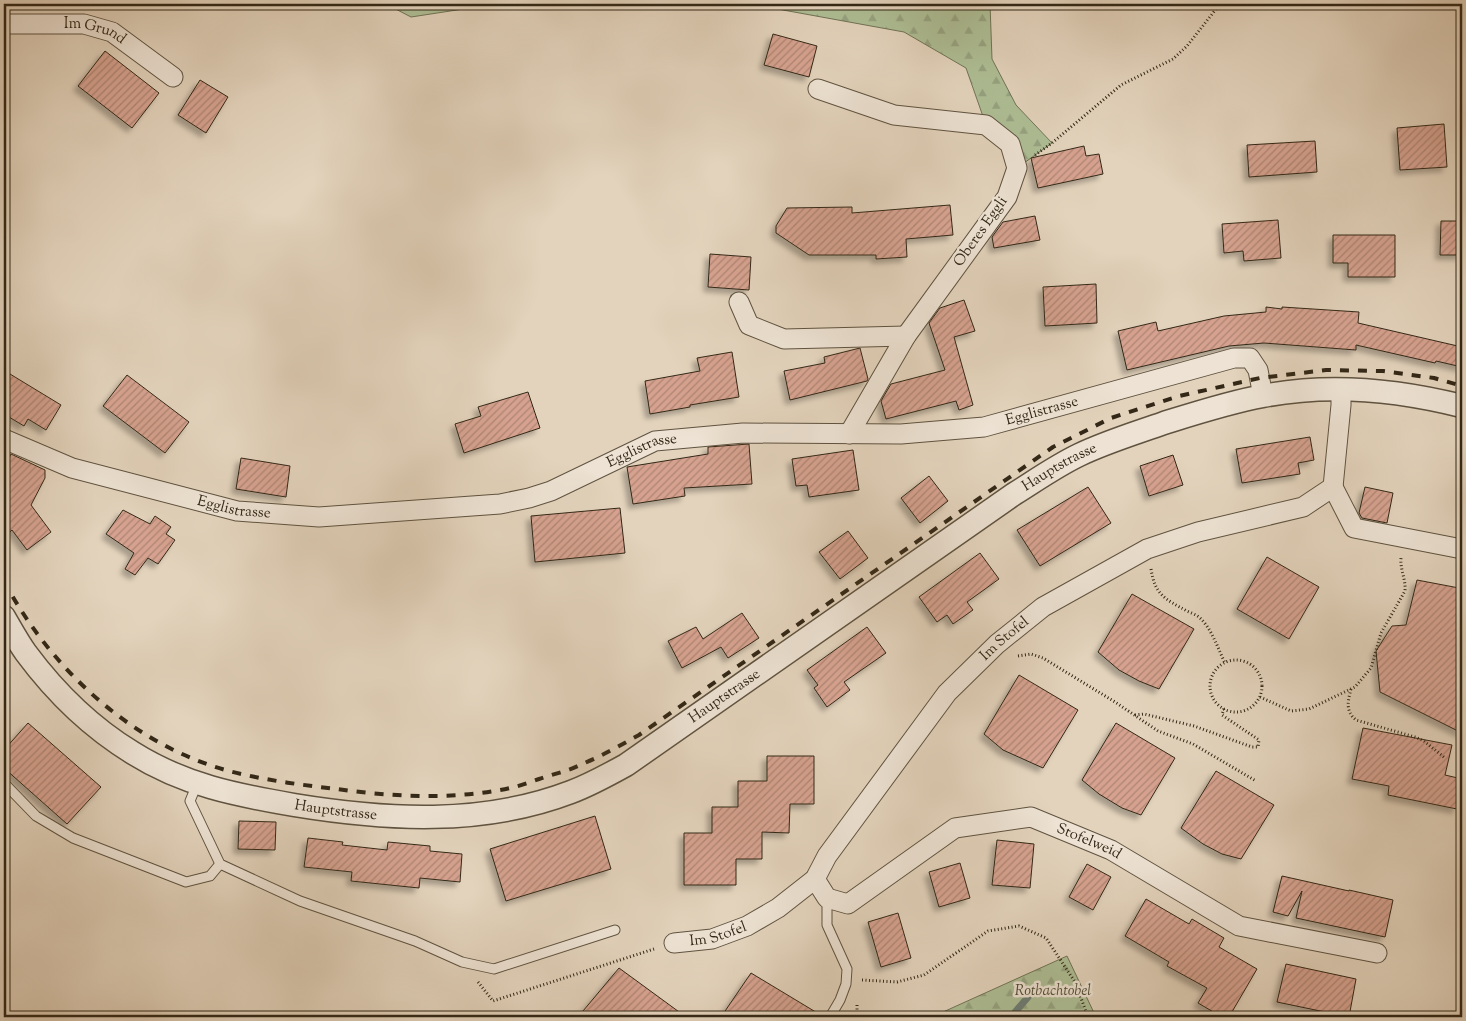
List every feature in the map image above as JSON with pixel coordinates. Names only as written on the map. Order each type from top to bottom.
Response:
[{"type":"street","name":"Im Grund","points":[[4,24],[84,24],[112,32],[173,77]]},
{"type":"street","points":[[818,89],[894,114],[986,125],[1010,144],[1017,168]]},
{"type":"street","name":"Oberes Eggli","points":[[849,434],[906,336],[1008,197],[1017,168]]},
{"type":"street","points":[[739,302],[749,325],[784,339],[906,336]]},
{"type":"street","name":"Egglistrasse","points":[[4,439],[72,468],[237,511],[319,517],[500,504],[529,498],[551,490],[655,441],[743,433],[901,434],[984,427],[1234,358],[1250,358],[1258,370],[1264,396]]},
{"type":"street","points":[[1341,389],[1334,487],[1354,528],[1462,549]]},
{"type":"street","name":"Hauptstrasse","points":[[4,618],[25,652],[48,681],[75,709],[132,753],[196,784],[242,796],[335,811],[422,818],[469,816],[537,803],[570,792],[626,765],[1014,494],[1060,465],[1120,438],[1178,419],[1264,396],[1308,390],[1341,389],[1404,394],[1462,406]]},
{"type":"street","name":"Im Stofel","points":[[674,943],[712,939],[747,926],[778,908],[816,878],[827,856],[948,694],[990,652],[1043,607],[1148,549],[1198,532],[1303,507],[1334,487]]},
{"type":"street","name":"Stofelweid","points":[[827,898],[848,904],[955,828],[1031,817],[1111,850],[1239,926],[1377,953]]},
{"type":"street","points":[[816,878],[827,898]]},
{"type":"lane","points":[[4,782],[36,816],[73,838],[186,882],[210,876],[220,864]]},
{"type":"lane","points":[[196,784],[190,801],[220,864],[300,901],[415,941],[462,962],[494,969],[616,930]]},
{"type":"lane","points":[[827,898],[828,925],[847,969],[846,984],[830,1017]]},
{"type":"path","points":[[1017,168],[1052,143],[1121,85],[1172,59],[1187,46],[1220,4]]},
{"type":"path","points":[[1260,697],[1291,711],[1309,709],[1355,687],[1371,668],[1381,633],[1405,591],[1406,583],[1400,567],[1402,538]]},
{"type":"path","points":[[1148,549],[1153,581],[1159,593],[1166,600],[1200,618],[1208,629],[1225,663]]},
{"type":"path","points":[[990,652],[1010,656],[1031,654],[1043,658],[1158,731],[1193,744],[1256,781]]},
{"type":"path","points":[[1240,660],[1255,668],[1260,675],[1262,684],[1260,697],[1252,707],[1235,712],[1224,708],[1214,698],[1211,682],[1218,668],[1225,663],[1240,660]]},
{"type":"path","points":[[1351,688],[1348,710],[1356,720],[1415,736],[1445,758]]},
{"type":"path","points":[[1133,715],[1144,714],[1194,726],[1252,747],[1258,747],[1259,740],[1222,715],[1224,708]]},
{"type":"path","points":[[847,969],[863,980],[897,982],[924,975],[988,931],[1019,926],[1046,938],[1075,982],[1088,1017]]},
{"type":"path","points":[[462,962],[493,1002],[630,955],[674,943]]},
{"type":"green space","points":[[386,4],[496,4],[411,17]]},
{"type":"green space","points":[[750,4],[990,4],[992,59],[1016,105],[1052,143],[1017,168],[986,125],[966,68],[904,32]]},
{"type":"green space","name":"Rotbachtobel","points":[[1067,956],[1096,1017],[932,1017]]},
{"type":"building","points":[[773,34],[817,46],[809,77],[764,65]]},
{"type":"building","points":[[105,51],[159,93],[132,128],[78,86]]},
{"type":"building","points":[[200,80],[228,97],[206,133],[178,115]]},
{"type":"building","points":[[1444,124],[1447,167],[1400,170],[1397,128]]},
{"type":"building","points":[[1315,141],[1317,172],[1249,177],[1247,145]]},
{"type":"building","points":[[1084,146],[1086,156],[1099,154],[1103,174],[1038,188],[1031,158]]},
{"type":"building","points":[[950,205],[953,235],[906,239],[907,257],[876,259],[876,255],[809,255],[776,233],[776,226],[787,208],[852,207],[852,213]]},
{"type":"building","points":[[1035,216],[1040,240],[994,248],[992,237],[1003,222]]},
{"type":"building","points":[[1278,220],[1281,258],[1244,261],[1243,251],[1224,253],[1222,224]]},
{"type":"building","points":[[1441,221],[1462,221],[1462,255],[1440,255]]},
{"type":"building","points":[[1333,235],[1395,235],[1395,277],[1348,277],[1348,263],[1333,263]]},
{"type":"building","points":[[710,254],[751,257],[749,290],[708,287]]},
{"type":"building","points":[[1096,284],[1097,323],[1045,326],[1043,287]]},
{"type":"building","points":[[964,300],[975,331],[954,337],[973,405],[959,410],[956,401],[886,419],[881,401],[891,384],[945,370],[929,323],[940,308]]},
{"type":"building","points":[[1266,307],[1359,312],[1358,323],[1462,347],[1462,367],[1436,361],[1435,363],[1356,345],[1356,350],[1264,343],[1229,346],[1127,370],[1118,331],[1156,322],[1158,331],[1224,316],[1266,312]]},
{"type":"building","points":[[860,348],[867,381],[790,400],[784,371],[825,363],[824,357]]},
{"type":"building","points":[[732,352],[739,397],[650,414],[645,381],[700,371],[697,358]]},
{"type":"building","points":[[10,374],[61,405],[46,430],[28,419],[24,426],[4,414],[4,384]]},
{"type":"building","points":[[127,375],[189,422],[165,453],[103,406]]},
{"type":"building","points":[[528,392],[540,428],[464,453],[455,424],[481,416],[478,407]]},
{"type":"building","points":[[1310,437],[1314,460],[1298,463],[1300,474],[1242,483],[1236,449]]},
{"type":"building","points":[[749,444],[752,484],[684,488],[685,496],[633,504],[627,467],[708,454],[708,447]]},
{"type":"building","points":[[853,450],[859,490],[809,497],[807,485],[796,486],[792,459]]},
{"type":"building","points":[[11,454],[45,470],[45,478],[31,505],[51,532],[27,550],[12,530],[4,537],[4,468]]},
{"type":"building","points":[[1173,455],[1183,485],[1149,496],[1140,466]]},
{"type":"building","points":[[241,458],[290,466],[286,497],[236,489]]},
{"type":"building","points":[[929,476],[948,501],[920,523],[901,498]]},
{"type":"building","points":[[1088,487],[1111,523],[1040,566],[1017,530]]},
{"type":"building","points":[[1365,487],[1393,493],[1387,523],[1362,518],[1359,513]]},
{"type":"building","points":[[620,508],[625,553],[535,562],[531,516]]},
{"type":"building","points":[[123,510],[150,524],[155,516],[171,527],[166,534],[175,540],[158,564],[148,558],[135,575],[125,569],[134,553],[106,534]]},
{"type":"building","points":[[848,531],[868,558],[840,579],[819,552]]},
{"type":"building","points":[[980,553],[999,579],[967,602],[973,610],[953,624],[947,615],[937,622],[919,597]]},
{"type":"building","points":[[1267,557],[1319,587],[1289,639],[1237,609]]},
{"type":"building","points":[[1417,580],[1459,588],[1459,593],[1462,593],[1462,733],[1380,692],[1376,651],[1392,626],[1406,625]]},
{"type":"building","points":[[1132,594],[1194,629],[1159,689],[1119,670],[1098,652]]},
{"type":"building","points":[[742,613],[759,638],[728,658],[721,647],[682,668],[668,641],[696,627],[703,639]]},
{"type":"building","points":[[867,627],[886,653],[844,682],[850,690],[827,707],[814,688],[818,685],[807,670]]},
{"type":"building","points":[[1019,675],[1078,710],[1043,768],[1003,750],[984,734]]},
{"type":"building","points":[[28,723],[101,787],[67,824],[4,768],[4,750]]},
{"type":"building","points":[[1116,723],[1175,758],[1141,815],[1122,808],[1099,794],[1082,780]]},
{"type":"building","points":[[1363,728],[1452,745],[1445,775],[1462,779],[1457,809],[1388,795],[1389,786],[1352,779]]},
{"type":"building","points":[[767,756],[814,756],[814,804],[790,804],[789,833],[762,832],[762,859],[736,859],[736,885],[684,885],[684,833],[712,833],[712,807],[738,807],[738,781],[767,781]]},
{"type":"building","points":[[1216,771],[1274,805],[1241,859],[1222,854],[1203,844],[1181,828]]},
{"type":"building","points":[[595,816],[611,869],[506,901],[490,849]]},
{"type":"building","points":[[239,821],[276,822],[275,850],[238,849]]},
{"type":"building","points":[[308,838],[343,842],[342,845],[387,850],[388,842],[430,846],[430,851],[462,854],[460,882],[420,878],[419,888],[351,881],[352,872],[304,867]]},
{"type":"building","points":[[997,840],[1034,844],[1030,888],[992,885]]},
{"type":"building","points":[[960,863],[970,898],[939,907],[929,872]]},
{"type":"building","points":[[1087,864],[1111,877],[1093,910],[1069,897]]},
{"type":"building","points":[[1282,876],[1393,900],[1385,937],[1296,918],[1302,891],[1288,916],[1273,912]]},
{"type":"building","points":[[1146,899],[1189,924],[1192,919],[1224,938],[1219,947],[1257,969],[1229,1017],[1222,1017],[1198,1003],[1207,988],[1167,966],[1169,962],[1125,936]]},
{"type":"building","points":[[898,913],[911,958],[881,967],[868,922]]},
{"type":"building","points":[[1286,964],[1356,979],[1349,1017],[1277,1002]]},
{"type":"building","points":[[619,968],[686,1017],[578,1017]]},
{"type":"building","points":[[751,973],[824,1017],[721,1017]]},
{"type":"waterway","points":[[1011,1017],[1028,997]]},
{"type":"railway","points":[[4,581],[23,613],[45,644],[97,699],[159,743],[193,759],[229,771],[256,777],[358,792],[423,796],[489,792],[517,786],[572,769],[639,735],[1053,447],[1111,418],[1179,396],[1260,378],[1326,370],[1383,371],[1434,378],[1462,386]]}]
